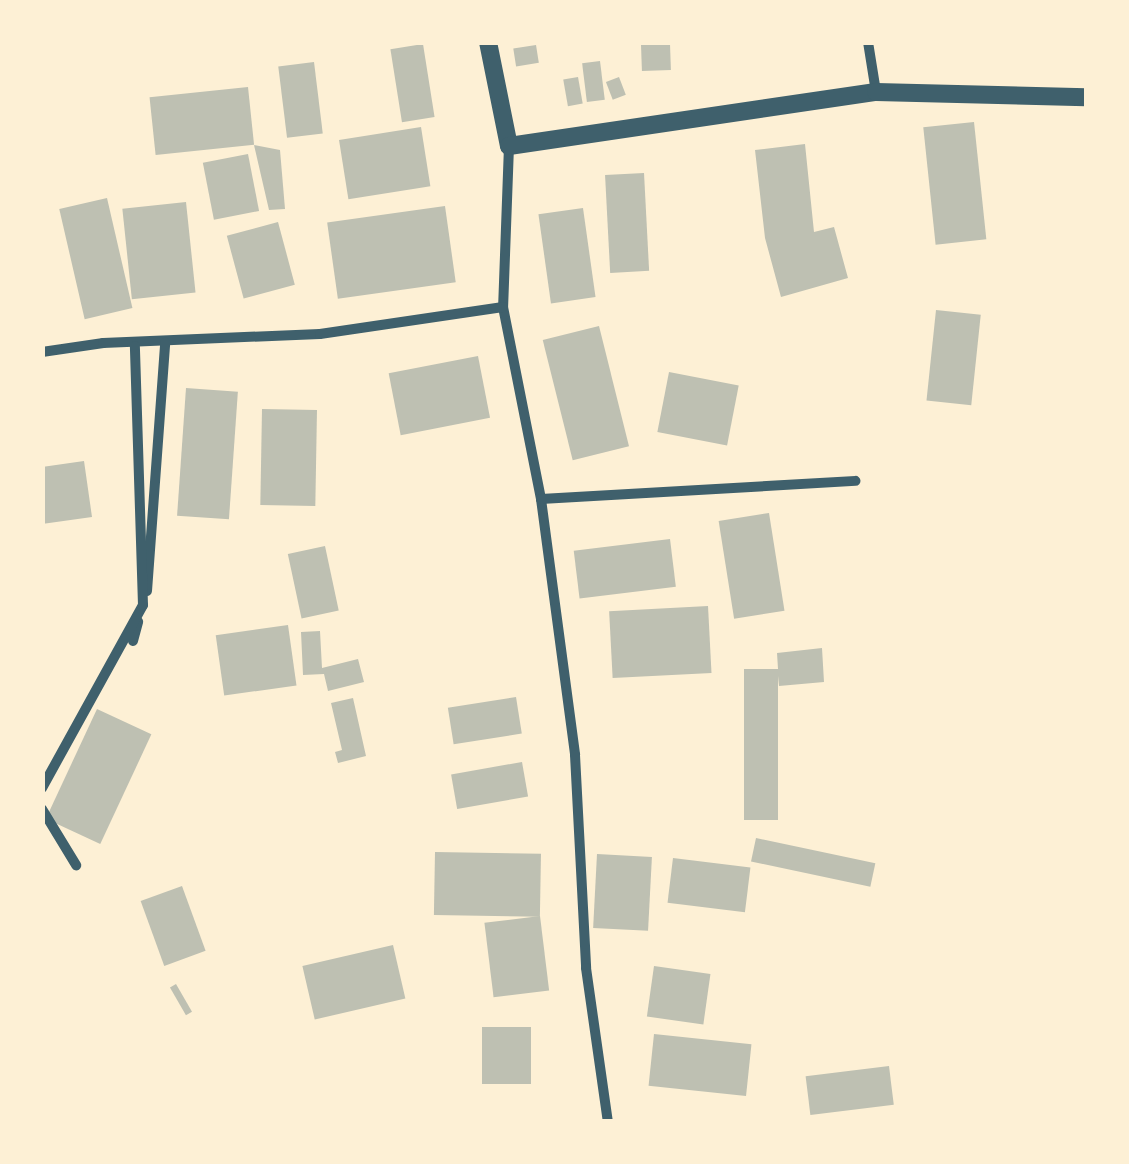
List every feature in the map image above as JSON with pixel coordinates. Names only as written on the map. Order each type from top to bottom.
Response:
[{"type":"street","points":[[488,42],[509,146],[503,307],[540,499],[575,755],[586,968],[608,1122]]},
{"type":"street","points":[[868,42],[876,92]]},
{"type":"street","points":[[509,146],[876,92],[1086,97]]},
{"type":"street","points":[[42,352],[102,342],[135,346],[320,334],[503,307]]},
{"type":"street","points":[[133,641],[154,561],[165,343]]},
{"type":"street","points":[[42,788],[143,604],[135,346]]},
{"type":"street","points":[[540,499],[855,481]]},
{"type":"street","points":[[42,809],[76,865]]},
{"type":"building","points":[[423,44],[435,117],[402,122],[390,49]]},
{"type":"building","points":[[670,44],[671,70],[642,71],[641,45]]},
{"type":"building","points":[[536,45],[539,63],[516,66],[513,49]]},
{"type":"building","points":[[600,61],[605,100],[587,102],[582,63]]},
{"type":"building","points":[[314,62],[323,133],[287,138],[278,66]]},
{"type":"building","points":[[578,77],[583,104],[568,106],[563,80]]},
{"type":"building","points":[[619,77],[626,95],[613,100],[606,82]]},
{"type":"building","points":[[248,87],[254,145],[156,155],[150,97]]},
{"type":"building","points":[[974,122],[986,239],[936,245],[923,127]]},
{"type":"building","points":[[421,127],[430,186],[348,199],[339,140]]},
{"type":"building","points":[[805,144],[814,232],[834,227],[848,278],[781,297],[765,238],[755,150]]},
{"type":"building","points":[[254,145],[280,150],[285,209],[269,210]]},
{"type":"building","points":[[248,154],[259,211],[214,220],[203,163]]},
{"type":"building","points":[[644,173],[649,271],[610,273],[605,175]]},
{"type":"building","points":[[107,198],[132,308],[85,319],[59,209]]},
{"type":"building","points":[[186,202],[196,293],[132,299],[122,209]]},
{"type":"building","points":[[445,206],[456,282],[338,299],[327,223]]},
{"type":"building","points":[[583,208],[596,297],[551,303],[538,214]]},
{"type":"building","points":[[278,222],[295,285],[244,299],[227,236]]},
{"type":"building","points":[[936,310],[981,315],[971,405],[926,401]]},
{"type":"building","points":[[599,326],[629,446],[573,460],[543,340]]},
{"type":"building","points":[[478,356],[490,418],[401,435],[389,373]]},
{"type":"building","points":[[669,372],[739,386],[727,445],[657,432]]},
{"type":"building","points":[[186,388],[238,392],[229,519],[177,516]]},
{"type":"building","points":[[262,409],[317,410],[315,506],[260,505]]},
{"type":"building","points":[[84,461],[92,517],[42,524],[42,467]]},
{"type":"building","points":[[769,513],[784,611],[734,619],[719,521]]},
{"type":"building","points":[[670,539],[676,587],[580,598],[574,551]]},
{"type":"building","points":[[325,546],[339,611],[302,618],[288,554]]},
{"type":"building","points":[[708,606],[712,673],[613,678],[609,611]]},
{"type":"building","points":[[288,625],[296,685],[224,696],[216,635]]},
{"type":"building","points":[[320,631],[322,668],[358,659],[364,682],[328,691],[324,674],[303,675],[301,632]]},
{"type":"building","points":[[822,648],[824,682],[779,686],[778,676],[778,820],[744,820],[744,669],[778,669],[777,653]]},
{"type":"building","points":[[516,697],[522,734],[454,744],[448,708]]},
{"type":"building","points":[[353,698],[366,756],[338,763],[335,752],[342,750],[331,703]]},
{"type":"building","points":[[97,709],[151,734],[100,844],[46,819]]},
{"type":"building","points":[[522,762],[528,796],[457,809],[451,775]]},
{"type":"building","points":[[756,838],[875,863],[870,887],[751,861]]},
{"type":"building","points":[[435,852],[541,854],[540,917],[434,915]]},
{"type":"building","points":[[597,854],[652,857],[648,931],[593,928]]},
{"type":"building","points":[[673,858],[750,868],[745,912],[668,903]]},
{"type":"building","points":[[182,886],[206,951],[164,966],[141,901]]},
{"type":"building","points":[[540,916],[549,990],[494,997],[484,923]]},
{"type":"building","points":[[393,945],[405,999],[315,1020],[302,966]]},
{"type":"building","points":[[654,966],[710,974],[703,1024],[647,1017]]},
{"type":"building","points":[[176,984],[192,1012],[186,1015],[170,988]]},
{"type":"building","points":[[482,1027],[531,1027],[531,1084],[482,1084]]},
{"type":"building","points":[[654,1034],[751,1044],[746,1096],[649,1086]]},
{"type":"building","points":[[889,1066],[894,1105],[810,1115],[806,1076]]}]
